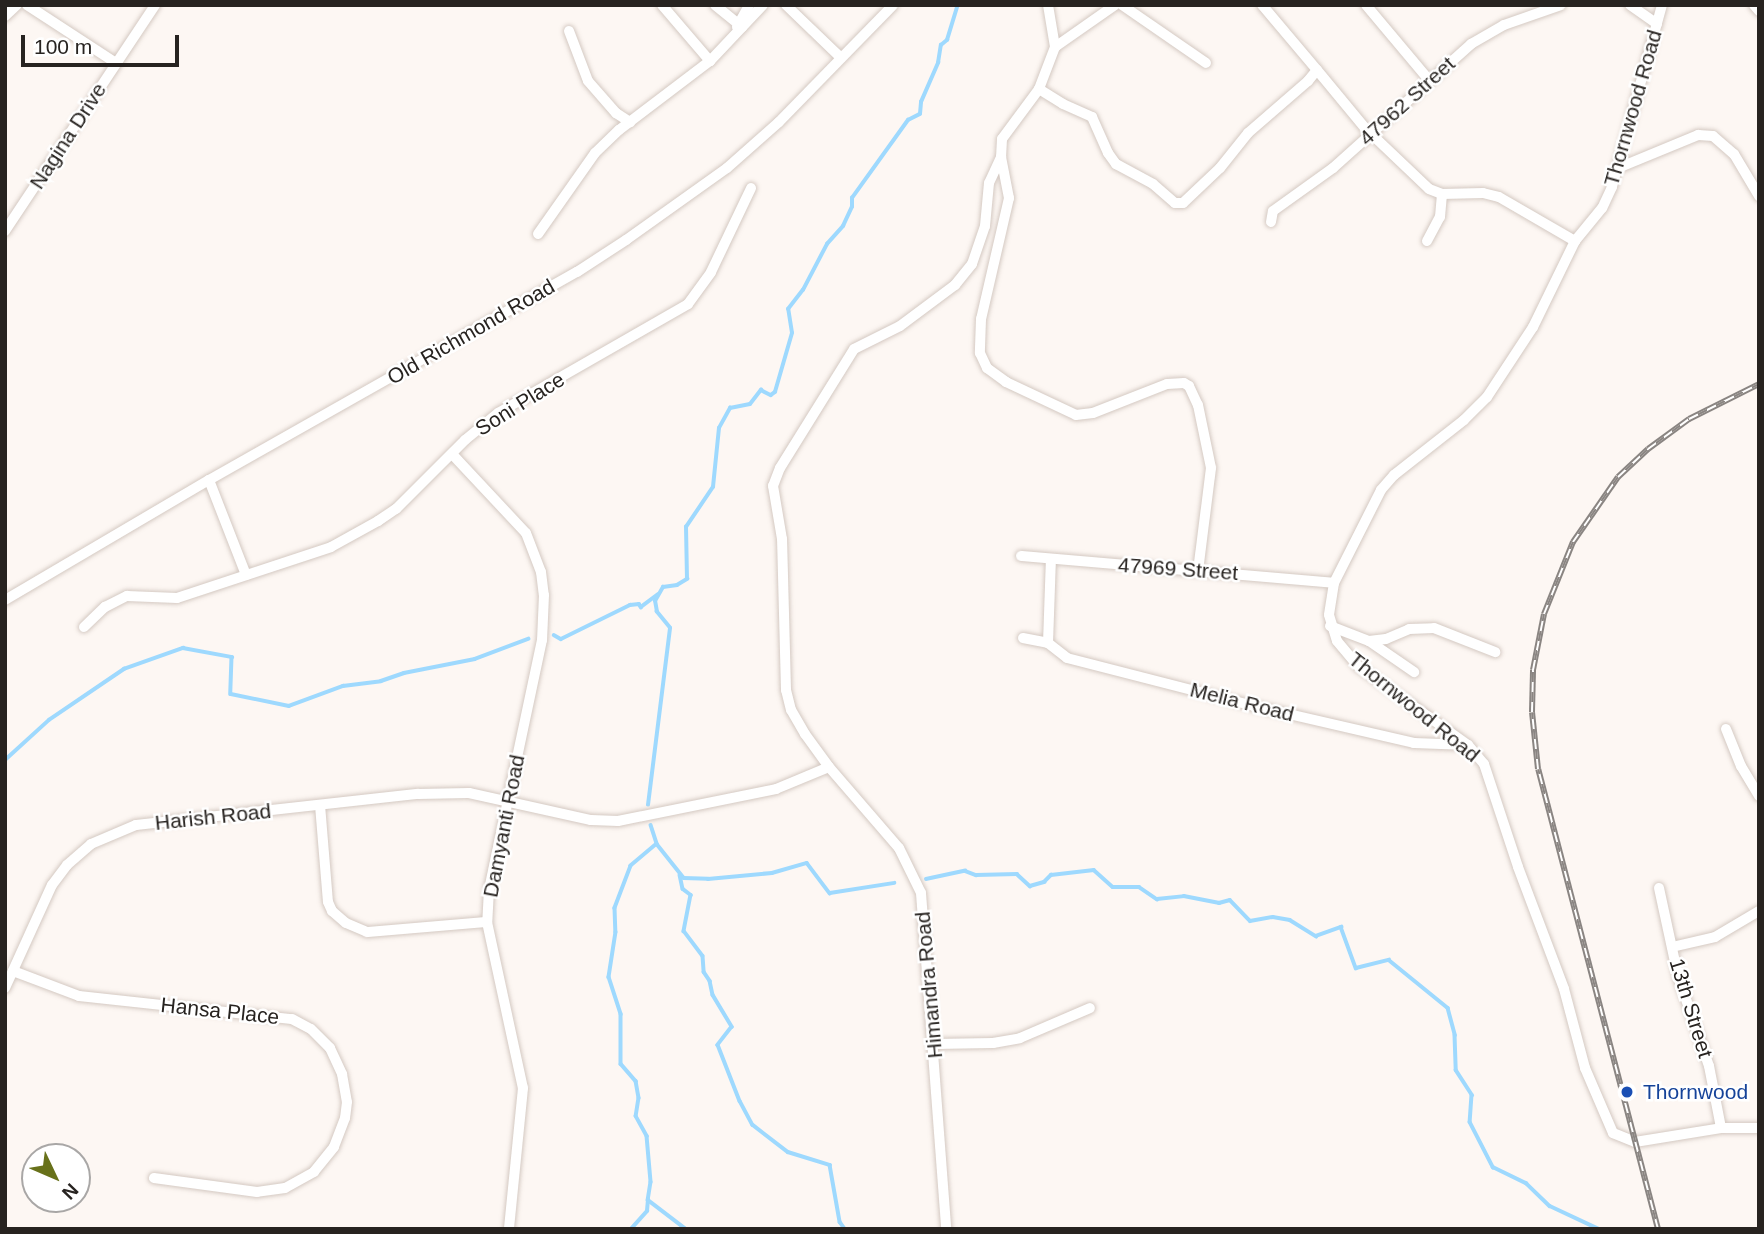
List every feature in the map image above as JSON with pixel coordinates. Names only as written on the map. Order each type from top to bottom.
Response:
[{"type":"street","points":[[5,16],[17,5]]},
{"type":"street","points":[[27,5],[116,63]]},
{"type":"street","name":"Nagina Drive","points":[[5,231],[155,5]]},
{"type":"street","points":[[662,5],[710,61]]},
{"type":"street","points":[[715,5],[740,26]]},
{"type":"street","points":[[538,234],[595,153],[630,122],[710,61],[731,39],[749,5]]},
{"type":"street","points":[[740,26],[763,5]]},
{"type":"street","points":[[786,5],[841,58]]},
{"type":"street","name":"Old Richmond Road","points":[[5,600],[209,480],[577,272],[626,240],[727,168],[779,122],[893,5]]},
{"type":"street","points":[[1048,5],[1055,47],[1115,5]]},
{"type":"street","points":[[1122,5],[1206,64]]},
{"type":"street","points":[[1262,5],[1371,134],[1413,177],[1429,189],[1442,194],[1483,193],[1499,197],[1576,241]]},
{"type":"street","points":[[1366,5],[1429,80]]},
{"type":"street","name":"47962 Street","points":[[1271,222],[1273,211],[1334,168],[1429,80],[1489,32],[1562,5]]},
{"type":"street","points":[[1630,5],[1657,24]]},
{"type":"street","name":"Thornwood Road","points":[[1662,5],[1618,168],[1602,208],[1576,241],[1533,327],[1487,397],[1464,420],[1394,475],[1371,506],[1334,583],[1328,605],[1331,626],[1345,652],[1359,667],[1468,745],[1484,764],[1518,866],[1560,977],[1585,1068],[1613,1133],[1634,1142],[1721,1128],[1759,1129]]},
{"type":"street","points":[[1754,5],[1759,11]]},
{"type":"street","points":[[569,31],[588,81],[616,113],[630,122]]},
{"type":"street","name":"Himandra Road","points":[[946,1229],[934,1044],[920,892],[899,849],[829,767],[791,710],[785,680],[787,634],[782,532],[772,494],[780,468],[854,349],[900,326],[965,275],[978,252],[988,211],[989,183],[1001,157],[1006,131],[1040,89],[1055,47]]},
{"type":"street","points":[[1040,89],[1063,104],[1092,117],[1108,153],[1116,164],[1153,184],[1178,204],[1186,202],[1248,133],[1317,70]]},
{"type":"street","points":[[1618,168],[1698,135],[1713,136],[1734,154],[1759,196]]},
{"type":"street","points":[[1001,157],[1009,198],[981,319],[980,353],[987,368],[1006,382],[1076,415],[1093,413],[1167,384],[1184,383],[1194,391],[1211,468],[1198,571]]},
{"type":"street","name":"Soni Place","points":[[84,627],[105,607],[127,596],[177,598],[355,536],[396,509],[498,413],[688,304],[711,272],[751,188]]},
{"type":"street","points":[[1427,241],[1440,217],[1442,194]]},
{"type":"street","name":"Damyanti Road","points":[[452,454],[526,533],[541,572],[545,617],[489,889],[487,922],[523,1088],[509,1229]]},
{"type":"street","points":[[209,480],[246,575]]},
{"type":"street","name":"47969 Street","points":[[1021,556],[1334,583]]},
{"type":"street","points":[[1048,643],[1051,559]]},
{"type":"street","points":[[1331,626],[1369,641],[1414,672]]},
{"type":"street","points":[[1369,641],[1387,639],[1409,629],[1434,628],[1495,652]]},
{"type":"street","name":"Melia Road","points":[[1023,638],[1048,643],[1067,657],[1254,706],[1414,743],[1468,745]]},
{"type":"street","points":[[1726,729],[1741,766],[1759,796]]},
{"type":"street","points":[[508,801],[591,820],[618,821],[776,789],[829,767]]},
{"type":"street","name":"Harish Road","points":[[5,988],[52,885],[67,865],[91,844],[136,825],[418,794],[469,793],[508,801]]},
{"type":"street","points":[[320,805],[328,902],[332,911],[346,923],[367,932],[376,932],[487,922]]},
{"type":"street","name":"13th Street","points":[[1659,888],[1678,976],[1709,1066],[1721,1128]]},
{"type":"street","points":[[1672,947],[1715,937],[1759,911]]},
{"type":"street","name":"Hansa Place","points":[[13,971],[79,996],[292,1020],[311,1029],[330,1048],[345,1088],[345,1118],[334,1147],[314,1172],[285,1188],[257,1192],[153,1178]]},
{"type":"street","points":[[934,1044],[993,1043],[1020,1038],[1090,1008]]},
{"type":"waterway","points":[[648,805],[670,628],[657,612],[655,601],[663,587],[677,585],[687,579],[686,527],[713,487],[719,428],[730,408],[750,404],[761,390],[771,395],[775,392],[792,333],[788,309],[803,290],[827,244],[843,226],[852,207],[852,198],[908,120],[920,114],[921,102],[938,63],[941,45],[947,40],[958,5]]},
{"type":"waterway","points":[[554,635],[561,639],[630,605],[639,604],[641,607],[658,594]]},
{"type":"waterway","points":[[5,760],[49,720],[124,669],[183,648],[232,657],[231,694],[289,706],[343,686],[381,681],[404,673],[475,659],[528,639]]},
{"type":"waterway","points":[[651,825],[657,844],[631,866],[615,908],[616,932],[609,977],[621,1014],[621,1064],[636,1081],[639,1098],[636,1116],[647,1136],[651,1182],[648,1200],[686,1229]]},
{"type":"waterway","points":[[657,844],[684,878],[708,879],[772,873],[807,863],[830,893],[894,883]]},
{"type":"waterway","points":[[926,879],[965,871],[976,875],[1017,874],[1030,886],[1044,882],[1051,875],[1094,870],[1113,887],[1139,887],[1157,899],[1184,896],[1219,903],[1230,900],[1250,921],[1273,917],[1290,920],[1316,936],[1341,927],[1356,968],[1389,960],[1448,1008],[1455,1035],[1456,1070],[1472,1095],[1470,1122],[1493,1167],[1526,1183],[1550,1206],[1599,1229]]},
{"type":"waterway","points":[[680,875],[683,889],[691,895],[684,931],[703,956],[704,972],[710,981],[713,995],[732,1027],[718,1045],[740,1101],[753,1125],[788,1152],[830,1165],[840,1222],[845,1229]]},
{"type":"waterway","points":[[631,1229],[647,1211],[648,1200]]},
{"type":"railway","points":[[1658,1229],[1538,769],[1532,712],[1533,670],[1544,614],[1573,542],[1618,477],[1648,449],[1689,419],[1759,384]]},
{"type":"place","name":"Thornwood","points":[[1627,1092]]}]
